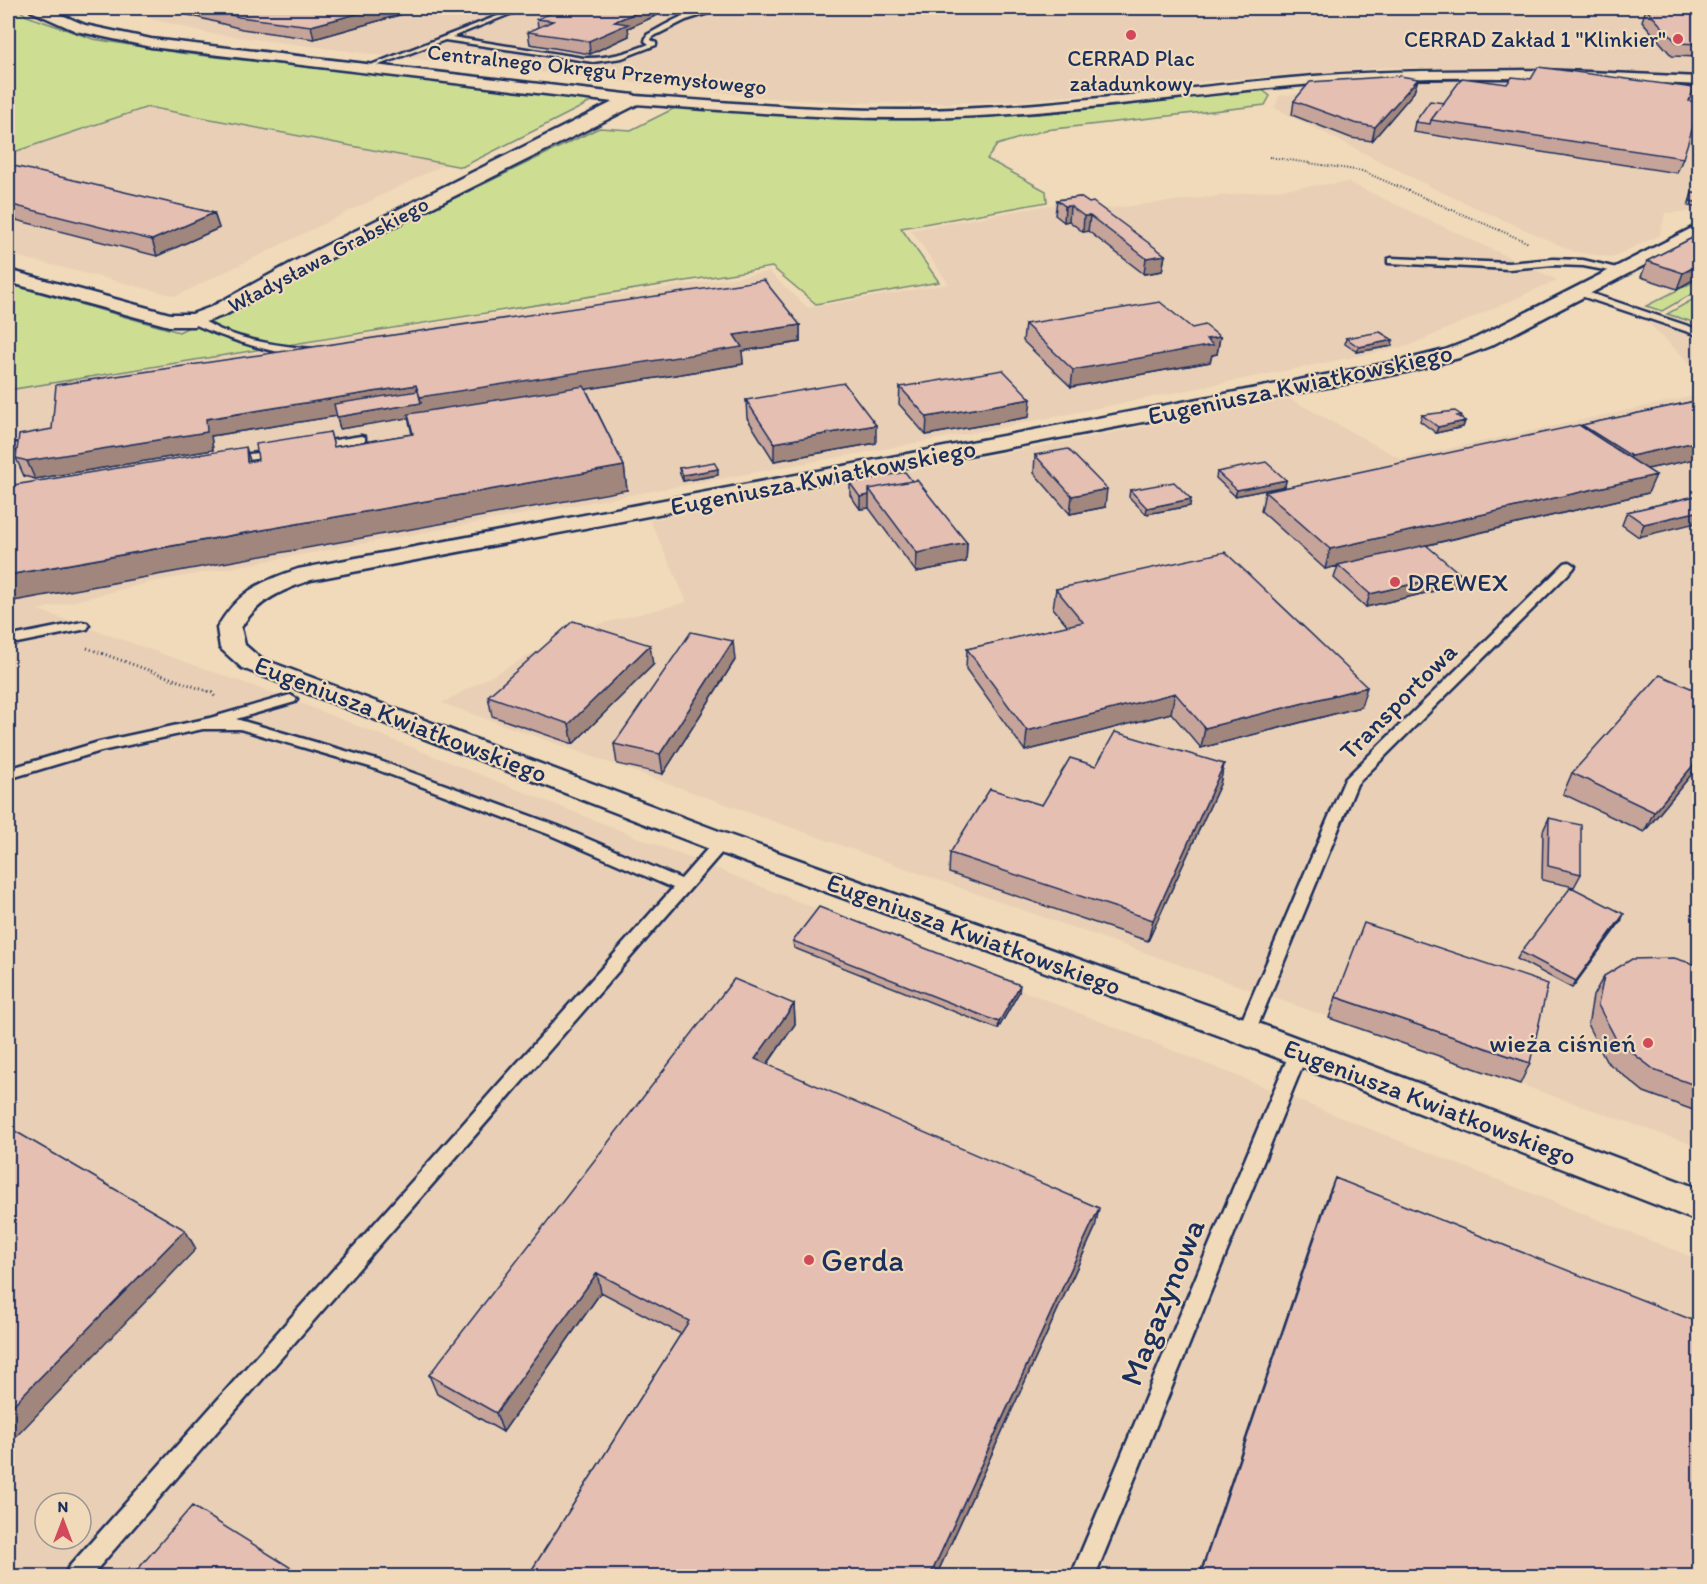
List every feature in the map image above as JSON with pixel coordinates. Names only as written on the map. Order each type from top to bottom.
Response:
[{"type":"street","name":"Centralnego Okręgu Przemysłowego","points":[[36,8],[75,26],[133,40],[634,100],[816,112],[923,114],[1020,109],[1314,80],[1391,75],[1538,74],[1700,81]]},
{"type":"street","name":"Władysława Grabskiego","points":[[8,276],[169,320],[194,320],[225,308],[302,265],[634,100]]},
{"type":"street","name":"Eugeniusza Kwiatkowskiego","points":[[1700,229],[1483,342],[1452,354],[1406,366],[306,574],[268,588],[252,597],[240,608],[229,627],[233,648],[251,663],[722,843],[1246,1032],[1700,1206]]},
{"type":"lane","points":[[366,68],[522,8]]},
{"type":"lane","points":[[444,38],[583,60],[606,60],[623,57],[654,44],[648,41],[649,36],[680,20],[709,9],[721,8]]},
{"type":"lane","points":[[1391,261],[1509,266],[1553,262],[1620,270]]},
{"type":"lane","points":[[1578,292],[1700,333]]},
{"type":"lane","points":[[194,320],[212,331],[241,339],[305,351],[323,352]]},
{"type":"lane","points":[[220,462],[361,439]]},
{"type":"lane","points":[[8,448],[49,441]]},
{"type":"lane","name":"Transportowa","points":[[1246,1032],[1350,782],[1569,566]]},
{"type":"lane","points":[[12,640],[82,626]]},
{"type":"lane","points":[[12,640],[48,638]]},
{"type":"lane","points":[[8,774],[99,747],[203,724],[290,699]]},
{"type":"lane","points":[[203,724],[241,724],[375,764],[553,830],[683,886]]},
{"type":"lane","points":[[76,1576],[722,843]]},
{"type":"lane","name":"Magazynowa","points":[[1083,1576],[1299,1052]]},
{"type":"path","points":[[1269,157],[1362,171],[1531,244]]},
{"type":"path","points":[[48,638],[96,650],[212,693],[218,699]]},
{"type":"shaded area","points":[[109,8],[1699,8],[1700,77],[1508,69],[1388,67],[1184,83],[1020,101],[906,104],[790,100],[379,55],[208,33]]},
{"type":"shaded area","points":[[1510,76],[1699,84],[1699,211],[1665,213],[1660,235],[1612,257],[1575,252],[1437,190],[1275,108],[1279,96],[1423,80]]},
{"type":"shaded area","points":[[148,107],[447,163],[176,296],[8,254],[8,154]]},
{"type":"shaded area","points":[[1348,182],[1557,280],[1408,346],[998,428],[151,582],[38,610],[290,699],[1699,1260],[1699,1576],[8,1576],[8,390],[769,272],[808,308],[949,284],[911,230],[1056,204],[1103,209]]},
{"type":"shaded area","points":[[1602,295],[1699,326],[1699,372],[1644,319],[1590,301]]},
{"type":"shaded area","points":[[1699,395],[1699,1147],[442,703],[576,630],[687,602],[650,520],[1290,399],[1401,459]]},
{"type":"green space","points":[[8,8],[17,8],[27,16],[93,39],[180,53],[597,99],[462,167],[148,107],[8,154]]},
{"type":"green space","points":[[1261,89],[1270,96],[1265,105],[1045,130],[997,145],[987,159],[1046,191],[1047,202],[901,228],[939,282],[816,304],[772,267],[8,390],[8,284],[179,332],[599,128],[631,130],[675,108],[843,119],[926,120],[1040,114]]},
{"type":"green space","points":[[1699,279],[1699,290],[1662,311],[1646,306]]},
{"type":"green space","points":[[1699,296],[1699,324],[1667,314]]},
{"type":"building","points":[[204,8],[379,8],[311,26],[239,17]]},
{"type":"building","points":[[587,8],[647,8],[614,22],[628,24],[589,41],[528,32],[553,21],[537,19],[559,10],[575,12]]},
{"type":"building","points":[[1679,8],[1700,8],[1700,44],[1677,43],[1646,9],[1682,10]]},
{"type":"building","points":[[1538,67],[1694,88],[1689,101],[1700,102],[1700,105],[1683,158],[1431,120],[1462,78],[1507,84],[1512,77],[1531,79]]},
{"type":"building","points":[[1400,76],[1418,79],[1375,127],[1354,123],[1294,101],[1310,82]]},
{"type":"building","points":[[1430,101],[1444,103],[1430,124],[1415,122]]},
{"type":"building","points":[[14,166],[214,213],[152,240],[8,204],[8,168]]},
{"type":"building","points":[[1692,193],[1700,194],[1700,203],[1690,201]]},
{"type":"building","points":[[1080,197],[1089,203],[1093,202],[1165,255],[1146,258],[1090,216],[1084,216],[1057,200]]},
{"type":"building","points":[[1700,234],[1700,264],[1683,273],[1647,261]]},
{"type":"building","points":[[764,280],[800,325],[734,335],[742,347],[420,397],[416,385],[206,419],[207,432],[27,461],[16,458],[19,435],[52,429],[56,385]]},
{"type":"building","points":[[1160,302],[1192,328],[1205,325],[1220,337],[1206,339],[1213,345],[1073,370],[1025,324]]},
{"type":"building","points":[[1380,332],[1393,340],[1359,347],[1346,338]]},
{"type":"building","points":[[1003,370],[1031,399],[927,417],[900,387]]},
{"type":"building","points":[[844,383],[876,425],[774,443],[746,400]]},
{"type":"building","points":[[584,386],[624,466],[8,575],[8,486],[246,447],[247,462],[258,460],[256,444],[330,432],[334,447],[413,434],[408,414]]},
{"type":"building","points":[[418,391],[421,403],[337,417],[334,404]]},
{"type":"building","points":[[1700,400],[1700,441],[1631,456],[1582,425]]},
{"type":"building","points":[[1455,411],[1461,415],[1457,416],[1465,421],[1438,427],[1422,415]]},
{"type":"building","points":[[1579,425],[1656,475],[1330,549],[1265,492]]},
{"type":"building","points":[[1068,449],[1107,489],[1072,496],[1035,455]]},
{"type":"building","points":[[714,462],[718,469],[683,475],[679,468]]},
{"type":"building","points":[[1266,462],[1286,480],[1237,490],[1217,472]]},
{"type":"building","points":[[905,472],[912,481],[869,489],[869,495],[860,497],[850,483]]},
{"type":"building","points":[[917,480],[967,543],[917,553],[869,489]]},
{"type":"building","points":[[1174,482],[1191,499],[1147,508],[1130,490]]},
{"type":"building","points":[[1700,495],[1700,511],[1644,524],[1627,512]]},
{"type":"building","points":[[1426,545],[1459,573],[1370,594],[1338,565]]},
{"type":"building","points":[[1225,552],[1367,687],[1205,728],[1175,693],[1027,731],[967,649],[1083,622],[1056,589]]},
{"type":"building","points":[[573,621],[650,645],[569,724],[488,696]]},
{"type":"building","points":[[691,632],[733,641],[660,754],[614,744]]},
{"type":"building","points":[[1660,675],[1700,692],[1700,757],[1654,812],[1572,773]]},
{"type":"building","points":[[1115,732],[1224,764],[1153,920],[950,853],[990,789],[1042,805],[1070,758],[1096,766]]},
{"type":"building","points":[[1549,818],[1581,825],[1581,874],[1548,866]]},
{"type":"building","points":[[1571,887],[1624,914],[1576,981],[1521,952]]},
{"type":"building","points":[[819,907],[1020,985],[999,1022],[793,941]]},
{"type":"building","points":[[1364,923],[1548,984],[1530,1063],[1336,997]]},
{"type":"building","name":"wieża ciśnień","points":[[1674,958],[1700,966],[1700,1087],[1656,1071],[1617,1041],[1598,1005],[1604,976],[1632,959]]},
{"type":"building","name":"Gerda","points":[[734,979],[794,1004],[755,1059],[1099,1208],[930,1576],[528,1576],[689,1321],[597,1273],[496,1413],[429,1375]]},
{"type":"building","points":[[8,1127],[185,1230],[8,1410]]},
{"type":"building","points":[[1335,1178],[1700,1323],[1700,1576],[1200,1576]]},
{"type":"building","points":[[192,1506],[304,1576],[132,1576]]},
{"type":"place","name":"CERRAD Plac załadunkowy","points":[[1131,35]]},
{"type":"place","name":"CERRAD Zakład 1 \"Klinkier\"","points":[[1678,39]]},
{"type":"place","name":"DREWEX","points":[[1395,582]]},
{"type":"place","name":"wieża ciśnień","points":[[1648,1043]]},
{"type":"place","name":"Gerda","points":[[809,1260]]}]
